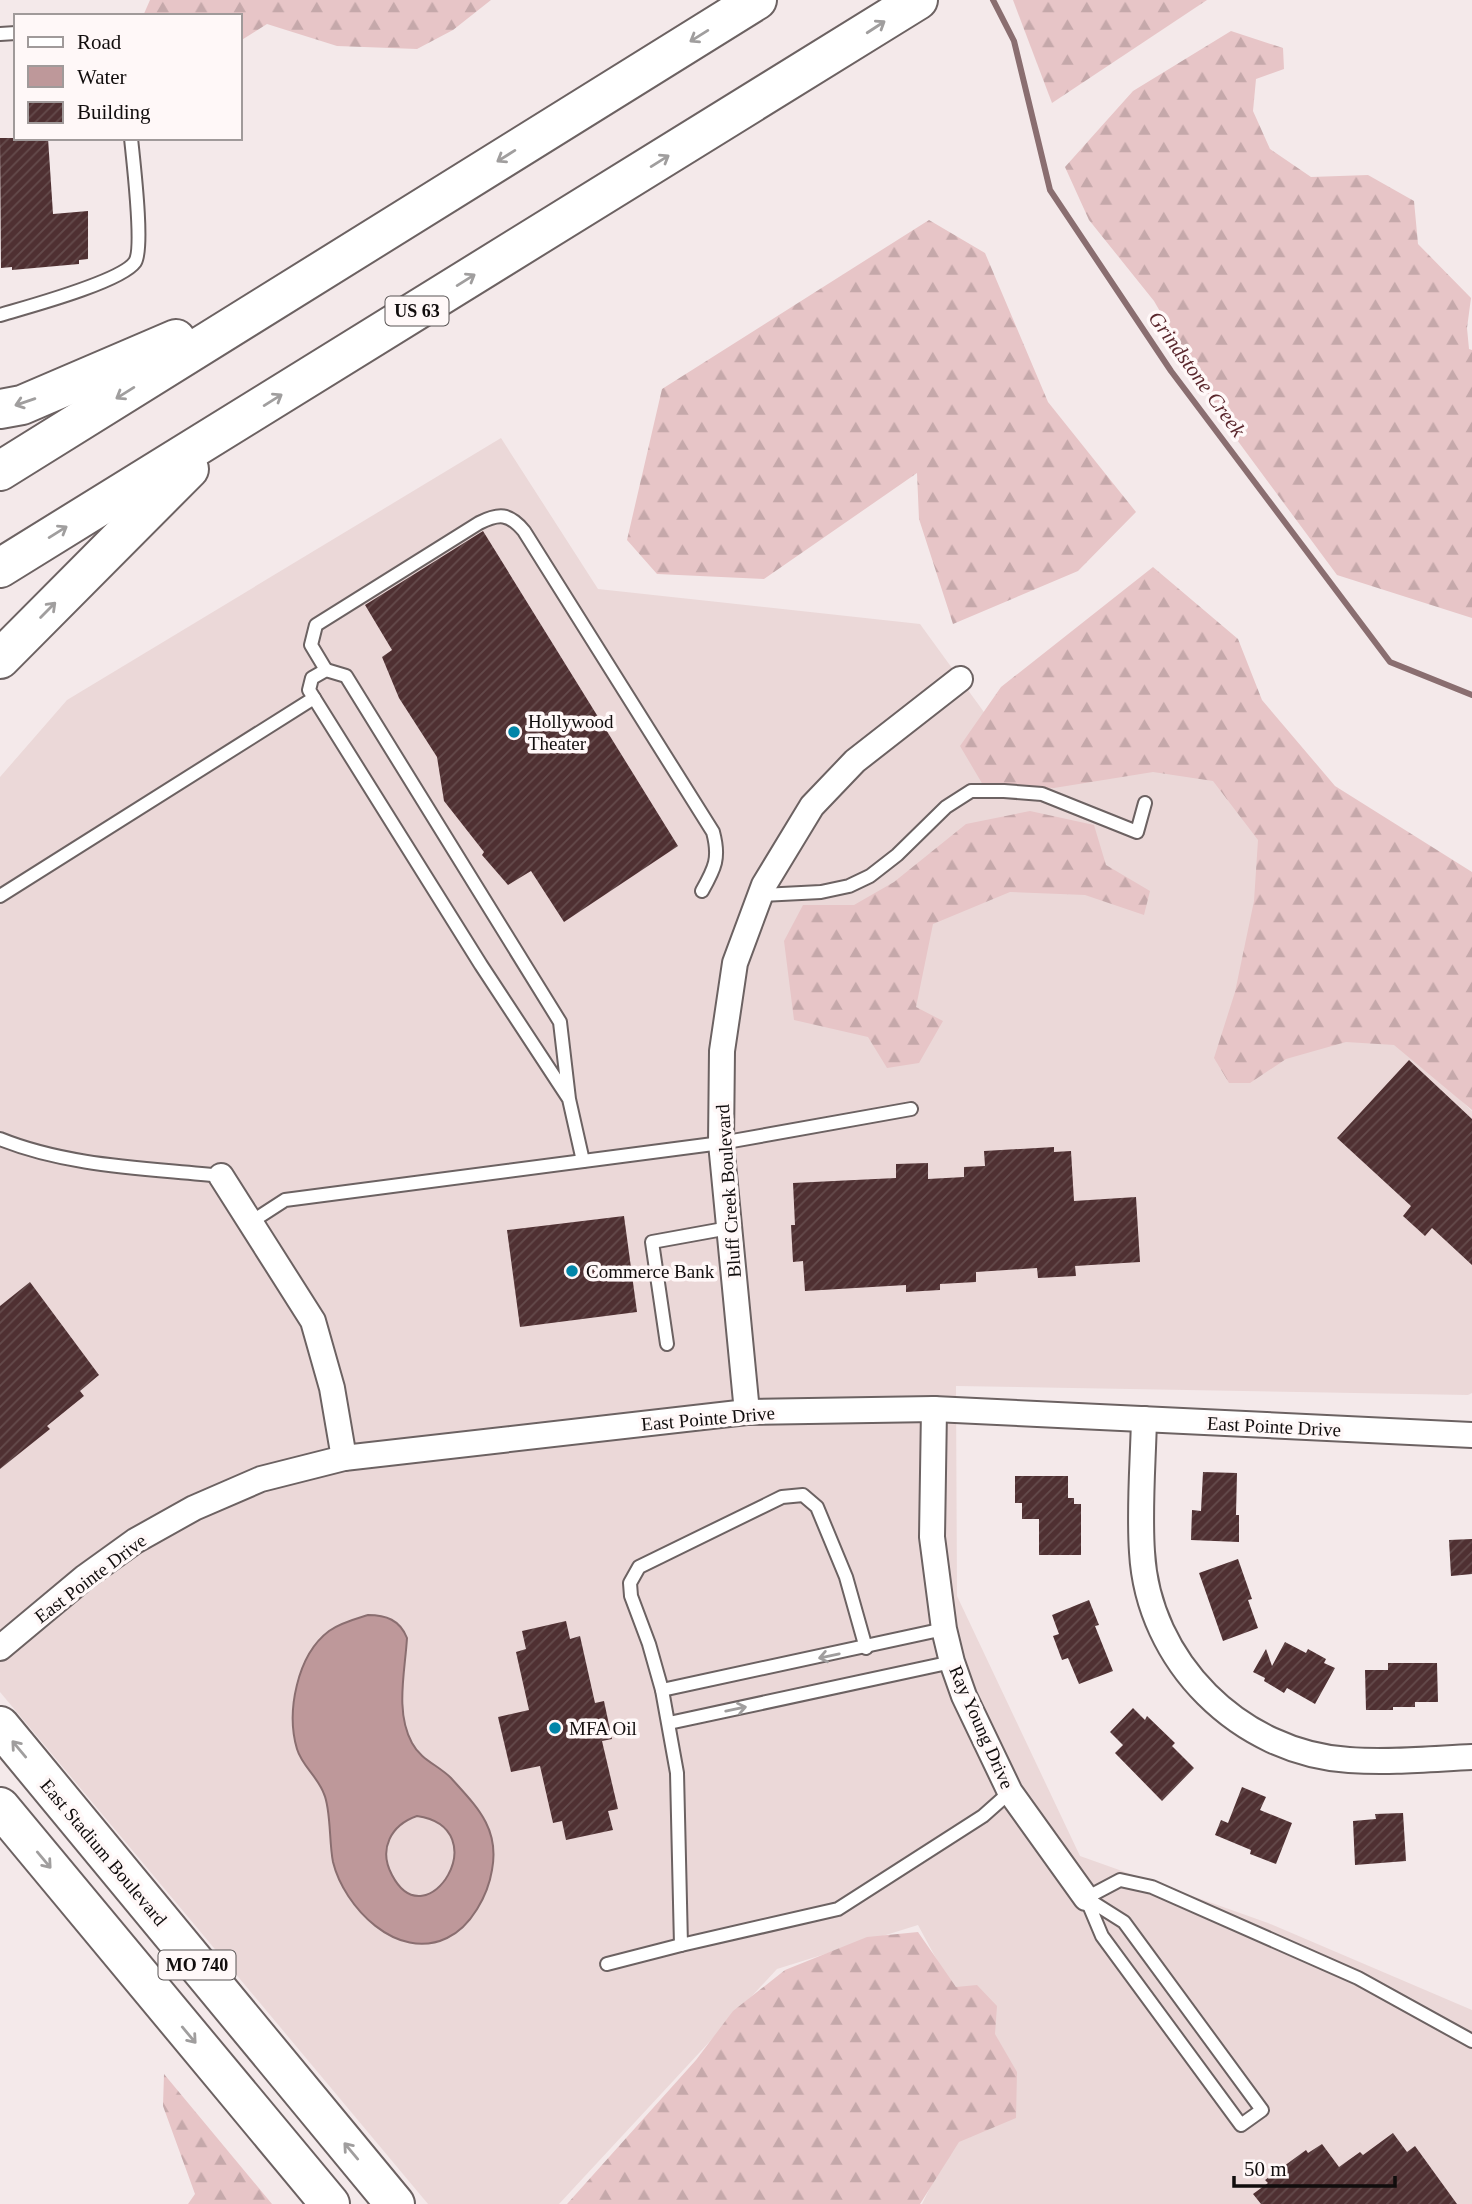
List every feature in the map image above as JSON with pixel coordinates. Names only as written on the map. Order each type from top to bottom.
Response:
[{"type":"main road","points":[[0,471],[757,0]]},
{"type":"main road","name":"US 63","points":[[0,568],[918,0]]},
{"type":"main road","points":[[0,409],[22,405],[291,290]]},
{"type":"main road","points":[[0,659],[233,424]]},
{"type":"main road","name":"East Stadium Boulevard","points":[[0,1726],[395,2204]]},
{"type":"main road","name":"MO 740","points":[[0,1807],[330,2204]]},
{"type":"street","name":"Bluff Creek Boulevard","points":[[747,1412],[721,1143],[722,1051],[735,963],[764,885],[812,806],[855,761],[960,679]]},
{"type":"street","points":[[221,1175],[313,1321],[332,1388],[344,1458]]},
{"type":"street","name":"East Pointe Drive","points":[[0,1648],[85,1577],[135,1541],[194,1508],[261,1479],[344,1458],[747,1412],[934,1409],[1472,1435]]},
{"type":"street","name":"Ray Young Drive","points":[[934,1409],[932,1537],[944,1629],[952,1662],[964,1696],[1010,1792],[1086,1898]]},
{"type":"street","points":[[1144,1419],[1142,1554],[1152,1609],[1178,1662],[1215,1704],[1251,1731],[1299,1752],[1348,1760],[1472,1756]]},
{"type":"lane","points":[[0,315],[116,276],[135,262],[138,254],[138,231],[131,140]]},
{"type":"lane","points":[[583,1161],[569,1099],[560,1022],[346,676],[326,670],[312,645],[316,625],[479,523],[495,515],[514,519],[713,832],[717,849],[715,867],[702,891]]},
{"type":"lane","points":[[326,670],[312,678],[309,690],[481,965],[569,1099]]},
{"type":"lane","points":[[0,895],[314,698]]},
{"type":"lane","points":[[760,895],[821,892],[849,886],[870,876],[897,855],[946,807],[971,791],[1042,794],[1138,832],[1144,803]]},
{"type":"lane","points":[[251,1222],[285,1200],[721,1143],[911,1109]]},
{"type":"lane","points":[[0,1139],[29,1151],[88,1161],[221,1175]]},
{"type":"lane","points":[[667,1344],[652,1242],[729,1228]]},
{"type":"lane","points":[[681,1945],[677,1773],[662,1690],[631,1595],[630,1583],[639,1567],[782,1497],[803,1495],[817,1507],[846,1577],[866,1648]]},
{"type":"lane","points":[[662,1690],[944,1629]]},
{"type":"lane","points":[[669,1723],[952,1662]]},
{"type":"lane","points":[[607,1964],[838,1909],[983,1816],[1010,1792]]},
{"type":"lane","points":[[1086,1898],[1120,1880],[1152,1887],[1358,1978],[1472,2041]]},
{"type":"lane","points":[[1086,1898],[1124,1922],[1262,2110],[1241,2125],[1102,1937],[1086,1898]]},
{"type":"shaded area","points":[[501,438],[598,589],[920,624],[1031,777],[1125,761],[1216,774],[1387,1030],[1472,1111],[1472,1393],[956,1386],[957,1596],[1080,1856],[1268,1923],[1472,2010],[1472,2204],[922,2204],[955,2137],[1006,2088],[918,1925],[777,1969],[559,2204],[428,2204],[0,1692],[0,777],[67,700]]},
{"type":"green space","points":[[150,0],[491,0],[453,30],[417,49],[337,46],[267,24],[242,40],[242,14],[144,14]]},
{"type":"green space","points":[[1013,0],[1207,0],[1052,103]]},
{"type":"green space","points":[[1231,31],[1283,48],[1284,69],[1256,79],[1253,111],[1270,149],[1311,177],[1368,175],[1414,201],[1418,244],[1471,298],[1467,328],[1469,349],[1472,350],[1472,618],[1337,575],[1226,425],[1154,301],[1089,220],[1065,167],[1133,91]]},
{"type":"green space","points":[[929,220],[985,253],[1048,402],[1136,512],[1078,571],[953,624],[919,519],[917,473],[764,579],[657,574],[627,540],[662,389]]},
{"type":"green space","points":[[1153,567],[1238,639],[1262,700],[1335,786],[1472,872],[1472,1110],[1394,1045],[1346,1042],[1286,1059],[1250,1083],[1229,1083],[1214,1058],[1235,992],[1254,901],[1258,840],[1213,781],[1153,772],[1054,788],[983,785],[960,746],[1001,687]]},
{"type":"green space","points":[[1030,811],[1094,825],[1106,865],[1150,891],[1144,915],[1085,895],[1010,892],[933,924],[916,1007],[943,1021],[919,1063],[887,1068],[868,1037],[794,1020],[784,941],[803,905],[854,905],[894,882],[966,824]]},
{"type":"green space","points":[[918,1932],[956,1987],[977,1985],[997,2006],[995,2034],[1017,2072],[1016,2118],[959,2142],[920,2204],[567,2204],[696,2060],[733,2011],[785,1970],[867,1937]]},
{"type":"green space","points":[[164,2074],[272,2204],[188,2204],[195,2194],[163,2106]]},
{"type":"water","points":[[368,1615],[386,1618],[396,1623],[404,1632],[407,1638],[402,1705],[412,1743],[420,1754],[451,1778],[477,1808],[492,1842],[494,1855],[490,1880],[477,1909],[456,1933],[428,1943],[410,1943],[392,1936],[375,1926],[348,1896],[333,1862],[326,1800],[318,1782],[299,1755],[294,1734],[297,1685],[309,1654],[329,1631]],"holes":[[[417,1816],[441,1825],[452,1840],[454,1858],[448,1875],[437,1889],[422,1896],[406,1892],[392,1875],[388,1865],[386,1856],[390,1839],[400,1825]]]},
{"type":"building","points":[[0,138],[48,140],[53,214],[88,211],[88,259],[79,260],[79,264],[12,270],[12,267],[1,268]]},
{"type":"building","name":"Hollywood Theater","points":[[483,531],[678,846],[564,922],[531,871],[508,885],[482,855],[484,852],[444,801],[437,757],[399,698],[382,657],[392,650],[365,605]]},
{"type":"building","points":[[1409,1060],[1472,1119],[1472,1265],[1432,1228],[1425,1236],[1403,1216],[1411,1206],[1337,1138]]},
{"type":"building","points":[[1054,1147],[1054,1152],[1071,1151],[1074,1201],[1136,1197],[1140,1262],[1075,1266],[1076,1276],[1038,1278],[1037,1268],[976,1272],[976,1282],[940,1284],[940,1290],[906,1292],[906,1285],[805,1291],[803,1261],[793,1262],[793,1183],[896,1178],[896,1164],[928,1163],[928,1179],[964,1177],[964,1167],[985,1166],[984,1151]]},
{"type":"building","name":"Commerce Bank","points":[[624,1216],[637,1312],[520,1327],[507,1230]]},
{"type":"building","points":[[30,1282],[99,1375],[80,1391],[84,1396],[47,1426],[50,1429],[0,1469],[0,1306]]},
{"type":"building","points":[[1203,1472],[1237,1473],[1236,1515],[1239,1515],[1239,1542],[1191,1540],[1192,1510],[1201,1511]]},
{"type":"building","points":[[1015,1476],[1068,1476],[1068,1498],[1074,1498],[1074,1504],[1081,1504],[1081,1555],[1039,1555],[1039,1519],[1022,1519],[1022,1503],[1015,1503]]},
{"type":"building","points":[[1472,1539],[1472,1574],[1451,1576],[1449,1540]]},
{"type":"building","points":[[1238,1559],[1252,1599],[1248,1600],[1258,1628],[1223,1641],[1199,1573]]},
{"type":"building","points":[[1089,1600],[1099,1625],[1095,1626],[1113,1671],[1079,1684],[1068,1658],[1062,1660],[1053,1636],[1059,1634],[1052,1615]]},
{"type":"building","name":"MFA Oil","points":[[566,1621],[570,1639],[580,1636],[595,1703],[604,1701],[612,1739],[602,1741],[618,1809],[608,1811],[613,1830],[566,1840],[562,1821],[553,1823],[540,1766],[511,1772],[498,1717],[529,1710],[516,1652],[526,1649],[522,1631]]},
{"type":"building","points":[[1285,1642],[1306,1653],[1308,1649],[1326,1659],[1324,1663],[1335,1668],[1315,1704],[1287,1688],[1284,1693],[1253,1672],[1266,1649],[1272,1666]]},
{"type":"building","points":[[1388,1663],[1437,1663],[1438,1702],[1415,1702],[1415,1707],[1393,1707],[1393,1710],[1366,1710],[1365,1670],[1388,1670]]},
{"type":"building","points":[[1133,1708],[1145,1720],[1147,1716],[1175,1743],[1172,1746],[1194,1768],[1162,1801],[1115,1753],[1123,1745],[1110,1732]]},
{"type":"building","points":[[1242,1787],[1266,1797],[1260,1810],[1292,1823],[1276,1864],[1250,1854],[1251,1850],[1215,1835],[1221,1820],[1228,1823]]},
{"type":"building","points":[[1403,1813],[1406,1861],[1355,1865],[1353,1821],[1376,1819],[1375,1814]]},
{"type":"building","points":[[1393,2133],[1407,2152],[1415,2146],[1457,2204],[1261,2204],[1253,2194],[1268,2183],[1265,2180],[1306,2150],[1308,2153],[1322,2144],[1339,2167],[1360,2152],[1363,2155]]},
{"type":"waterway","name":"Grindstone Creek","points":[[993,0],[1014,41],[1050,190],[1171,371],[1390,662],[1472,695]]},
{"type":"place","name":"Hollywood Theater","points":[[514,732]]},
{"type":"place","name":"Commerce Bank","points":[[572,1271]]},
{"type":"place","name":"MFA Oil","points":[[555,1728]]}]
